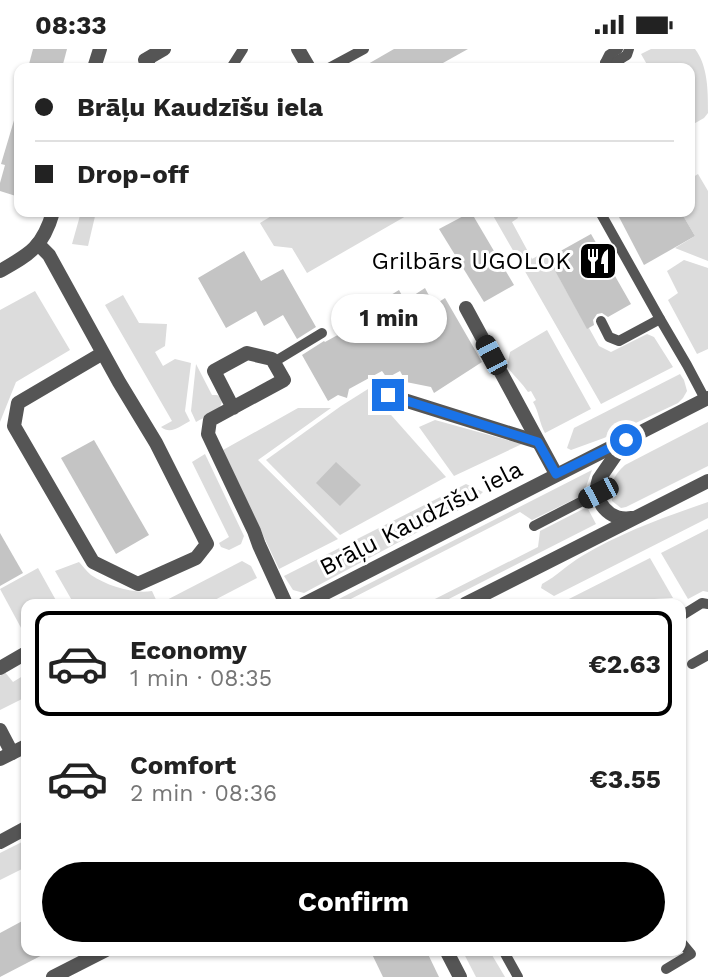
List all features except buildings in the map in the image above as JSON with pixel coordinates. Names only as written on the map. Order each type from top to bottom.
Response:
[{"type":"street","points":[[147,63],[145,59],[164,49]]},
{"type":"street","points":[[0,271],[30,254],[48,230],[52,217]]},
{"type":"street","points":[[38,244],[49,255],[156,443],[207,544],[196,558],[138,584],[93,562],[14,426],[18,403],[103,353]]},
{"type":"street","points":[[466,308],[556,474]]},
{"type":"street","points":[[233,408],[214,371],[247,353],[272,359],[284,380],[233,408],[210,420],[208,434],[284,599]]},
{"type":"street","points":[[388,395],[538,442]]},
{"type":"street","name":"Brāļu Kaudzīšu iela","points":[[314,599],[707,398]]},
{"type":"street","points":[[626,440],[602,473],[597,483],[598,493],[604,510],[624,520],[635,518]]},
{"type":"street","points":[[475,599],[708,481]]},
{"type":"street","points":[[0,668],[21,656]]},
{"type":"street","points":[[0,730],[6,756]]},
{"type":"street","points":[[0,842],[21,831]]},
{"type":"street","points":[[53,977],[94,956]]},
{"type":"street","points":[[449,956],[460,977]]},
{"type":"lane","points":[[336,63],[351,52],[363,49]]},
{"type":"lane","points":[[618,49],[608,55],[605,63],[618,61],[627,55],[629,49]]},
{"type":"lane","points":[[603,217],[707,398]]},
{"type":"lane","points":[[601,321],[609,337],[619,341],[660,319]]},
{"type":"lane","points":[[274,362],[322,333]]},
{"type":"lane","points":[[534,526],[598,493]]},
{"type":"lane","points":[[686,612],[702,603],[708,604]]},
{"type":"lane","points":[[692,664],[708,655]]},
{"type":"lane","points":[[666,969],[691,954],[686,948]]},
{"type":"lane","points":[[506,956],[518,977]]},
{"type":"shaded area","points":[[651,49],[695,49],[703,63],[706,79],[708,113],[704,118],[695,123],[695,63],[646,63],[641,54]]},
{"type":"shaded area","points":[[698,174],[708,191],[708,261],[675,248],[695,236],[684,217],[695,217],[695,176]]},
{"type":"shaded area","points":[[80,217],[95,217],[88,246],[72,244]]},
{"type":"shaded area","points":[[270,217],[404,217],[307,273],[292,248],[274,246],[260,223]]},
{"type":"shaded area","points":[[494,217],[518,217],[512,222],[532,259],[545,252],[599,346],[611,352],[647,334],[654,337],[673,367],[601,404]]},
{"type":"shaded area","points":[[684,260],[708,268],[708,349],[697,354],[668,300],[678,293],[667,271]]},
{"type":"shaded area","points":[[35,291],[70,350],[16,382],[0,422],[0,310]]},
{"type":"shaded area","points":[[123,295],[139,323],[167,324],[165,346],[155,352],[163,366],[175,359],[191,363],[185,411],[190,421],[176,429],[161,427],[172,421],[105,305]]},
{"type":"shaded area","points":[[547,330],[591,409],[545,433],[531,391],[528,392],[507,367],[510,352]]},
{"type":"shaded area","points":[[196,364],[212,395],[222,398],[222,403],[217,410],[196,422],[191,411]]},
{"type":"shaded area","points":[[680,374],[687,391],[678,403],[604,438],[571,450],[567,448],[574,428]]},
{"type":"shaded area","points":[[368,389],[446,477],[340,535],[266,460]]},
{"type":"shaded area","points":[[298,408],[331,408],[258,460],[338,539],[279,569],[223,450]]},
{"type":"shaded area","points":[[435,420],[522,444],[454,476],[419,427]]},
{"type":"shaded area","points":[[708,422],[708,466],[626,507],[621,508],[612,501],[613,481],[625,465]]},
{"type":"shaded area","points":[[205,454],[244,536],[241,544],[229,550],[221,547],[219,543],[229,537],[192,462]]},
{"type":"shaded area","points":[[592,470],[583,495],[532,520],[520,512],[351,599],[339,599]]},
{"type":"shaded area","points":[[466,484],[483,492],[470,504],[304,593],[293,590],[284,576]]},
{"type":"shaded area","points":[[708,502],[708,518],[554,596],[541,588],[542,584],[597,547]]},
{"type":"shaded area","points":[[587,507],[596,524],[449,599],[435,599],[538,547],[540,531]]},
{"type":"shaded area","points":[[708,529],[708,592],[703,591],[688,599],[661,553]]},
{"type":"shaded area","points":[[650,558],[673,598],[654,599],[569,599]]},
{"type":"shaded area","points":[[242,561],[251,566],[257,578],[217,599],[169,599]]},
{"type":"shaded area","points":[[79,562],[91,575],[105,583],[128,590],[152,591],[156,599],[71,599],[55,571]]},
{"type":"shaded area","points":[[38,568],[55,599],[21,599],[21,628],[0,589]]},
{"type":"shaded area","points":[[4,671],[13,682],[21,677],[21,700],[0,710],[0,676]]},
{"type":"shaded area","points":[[21,842],[21,870],[0,880],[0,853]]},
{"type":"shaded area","points":[[465,956],[493,956],[505,977],[476,977]]},
{"type":"place","name":"Grilbārs UGOLOK","points":[[598,261]]},
{"type":"route","points":[[388,395],[538,442],[556,474],[626,440]]}]
